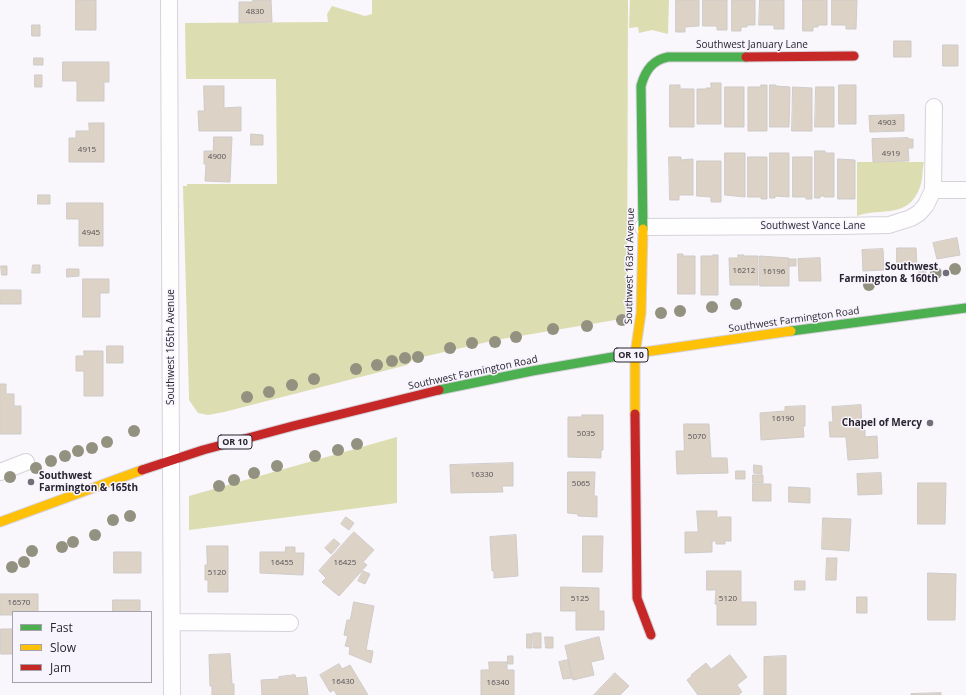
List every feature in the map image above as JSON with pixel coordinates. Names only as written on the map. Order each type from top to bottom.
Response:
[{"type":"main road","name":"Southwest January Lane","points":[[652,65],[662,58],[675,56],[854,56]]},
{"type":"main road","name":"Southwest 163rd Avenue","points":[[651,635],[637,598],[635,354],[640,330],[642,306],[643,227],[641,86],[645,75],[652,65]]},
{"type":"main road","name":"Southwest Farmington Road","points":[[0,522],[171,460],[314,420],[425,393],[532,371],[635,354],[784,332],[966,308]]},
{"type":"street","name":"Southwest 165th Avenue","points":[[169,0],[172,695]]},
{"type":"street","points":[[934,107],[932,190],[966,190]]},
{"type":"street","name":"Southwest Vance Lane","points":[[643,227],[889,225],[911,218],[919,213],[926,205],[932,190]]},
{"type":"street","points":[[0,472],[26,462]]},
{"type":"street","points":[[172,622],[290,624]]},
{"type":"green space","points":[[372,0],[628,0],[627,318],[496,340],[414,359],[407,365],[224,412],[208,415],[198,413],[189,400],[183,186],[187,186],[187,184],[277,184],[276,79],[186,79],[185,23],[328,22],[327,14],[332,6],[365,16],[372,14]]},
{"type":"green space","points":[[630,0],[669,0],[668,34],[652,30],[639,33],[638,27],[629,28]]},
{"type":"green space","points":[[857,162],[924,162],[920,187],[915,197],[901,208],[857,216]]},
{"type":"green space","points":[[397,437],[397,503],[189,530],[189,496]]},
{"type":"building","points":[[76,0],[96,0],[96,30],[76,30]]},
{"type":"building","points":[[253,0],[271,0],[272,22],[239,23],[239,2],[253,2]]},
{"type":"building","points":[[676,0],[699,0],[699,26],[685,27],[685,32],[676,32]]},
{"type":"building","points":[[703,0],[727,0],[727,30],[717,30],[717,26],[703,26]]},
{"type":"building","points":[[732,0],[755,0],[755,25],[741,27],[741,31],[732,31]]},
{"type":"building","points":[[760,0],[784,0],[784,29],[774,29],[774,25],[759,25]]},
{"type":"building","points":[[803,0],[827,0],[827,25],[818,25],[818,27],[813,27],[813,31],[803,31]]},
{"type":"building","points":[[832,0],[857,0],[856,29],[846,29],[846,25],[832,25]]},
{"type":"building","points":[[32,25],[40,25],[40,36],[32,36]]},
{"type":"building","points":[[894,41],[911,41],[911,57],[894,57]]},
{"type":"building","points":[[943,45],[958,45],[958,66],[943,66]]},
{"type":"building","points":[[34,58],[43,58],[43,65],[34,65]]},
{"type":"building","points":[[63,62],[109,62],[109,82],[104,82],[104,101],[77,101],[77,81],[63,81]]},
{"type":"building","points":[[35,75],[42,75],[42,87],[35,87]]},
{"type":"building","points":[[711,83],[721,83],[721,124],[697,124],[697,89],[711,88]]},
{"type":"building","points":[[670,85],[680,85],[680,89],[694,89],[694,127],[670,127]]},
{"type":"building","points":[[761,85],[767,85],[767,131],[748,131],[748,87],[761,87]]},
{"type":"building","points":[[770,85],[790,87],[789,127],[770,127]]},
{"type":"building","points":[[839,85],[856,85],[856,124],[839,124]]},
{"type":"building","points":[[204,86],[224,86],[224,108],[241,107],[241,131],[199,131],[198,111],[204,111]]},
{"type":"building","points":[[725,87],[744,87],[744,127],[725,127]]},
{"type":"building","points":[[793,87],[812,88],[812,131],[792,131]]},
{"type":"building","points":[[816,87],[834,87],[834,127],[815,127]]},
{"type":"building","points":[[904,115],[904,131],[870,132],[869,116]]},
{"type":"building","points":[[89,123],[104,123],[104,162],[69,162],[69,138],[76,138],[76,131],[89,131]]},
{"type":"building","points":[[251,134],[263,135],[263,145],[251,145]]},
{"type":"building","points":[[214,137],[232,137],[230,182],[205,181],[206,164],[204,164],[204,151],[213,151]]},
{"type":"building","points":[[872,139],[913,139],[913,148],[908,148],[909,161],[873,162]]},
{"type":"building","points":[[815,151],[834,153],[834,197],[820,196],[820,198],[815,198]]},
{"type":"building","points":[[725,153],[745,153],[745,197],[725,195]]},
{"type":"building","points":[[770,153],[789,153],[789,197],[775,196],[775,198],[770,198]]},
{"type":"building","points":[[669,157],[681,157],[681,160],[693,159],[693,195],[679,195],[679,200],[670,200]]},
{"type":"building","points":[[748,157],[767,157],[767,199],[761,199],[761,197],[748,197]]},
{"type":"building","points":[[793,157],[812,157],[812,199],[806,199],[806,197],[793,197]]},
{"type":"building","points":[[838,159],[855,160],[855,199],[838,199]]},
{"type":"building","points":[[697,161],[721,161],[721,202],[711,202],[711,197],[697,196]]},
{"type":"building","points":[[38,195],[50,195],[50,204],[38,204]]},
{"type":"building","points":[[67,203],[103,203],[103,246],[79,246],[79,219],[67,219]]},
{"type":"building","points":[[957,238],[960,255],[937,259],[933,243]]},
{"type":"building","points":[[897,248],[916,248],[917,268],[897,268]]},
{"type":"building","points":[[883,249],[884,270],[863,271],[862,250]]},
{"type":"building","points":[[678,254],[683,254],[683,256],[695,256],[695,294],[678,294]]},
{"type":"building","points":[[718,255],[718,295],[701,295],[701,256]]},
{"type":"building","points":[[738,255],[758,256],[758,285],[730,285],[729,258],[738,258]]},
{"type":"building","points":[[760,256],[789,258],[789,286],[760,286]]},
{"type":"building","points":[[820,258],[821,281],[799,281],[798,259]]},
{"type":"building","points":[[790,259],[796,259],[796,266],[789,266]]},
{"type":"building","points":[[937,264],[938,270],[930,271],[929,265]]},
{"type":"building","points":[[33,265],[40,265],[40,273],[32,273]]},
{"type":"building","points":[[1,266],[7,266],[7,275],[2,275]]},
{"type":"building","points":[[919,268],[926,268],[926,274],[919,274]]},
{"type":"building","points":[[67,269],[79,269],[79,276],[67,277]]},
{"type":"building","points":[[83,279],[109,279],[109,293],[100,293],[100,317],[83,317]]},
{"type":"building","points":[[0,290],[21,290],[21,304],[0,304]]},
{"type":"building","points":[[107,346],[123,346],[123,363],[107,363]]},
{"type":"building","points":[[84,351],[103,351],[103,396],[84,396],[84,371],[76,371],[76,356],[84,356]]},
{"type":"building","points":[[0,384],[6,384],[6,394],[14,394],[14,406],[21,406],[21,434],[0,434]]},
{"type":"building","points":[[861,405],[862,430],[865,430],[865,437],[877,436],[878,458],[848,460],[846,437],[830,437],[829,422],[833,422],[832,407]]},
{"type":"building","points":[[805,406],[805,426],[803,426],[804,437],[761,440],[760,413],[785,411],[785,407]]},
{"type":"building","points":[[582,415],[603,415],[603,450],[601,450],[601,458],[568,457],[568,417],[582,417]]},
{"type":"building","points":[[684,424],[709,424],[711,458],[727,458],[728,473],[677,474],[676,451],[684,451]]},
{"type":"building","points":[[513,463],[513,486],[502,486],[503,492],[451,493],[450,465]]},
{"type":"building","points":[[754,465],[762,466],[762,474],[754,473]]},
{"type":"building","points":[[736,471],[745,471],[745,479],[736,479]]},
{"type":"building","points":[[568,472],[595,472],[594,496],[597,496],[597,517],[578,516],[578,514],[568,513]]},
{"type":"building","points":[[881,473],[882,494],[858,495],[857,474]]},
{"type":"building","points":[[753,475],[763,475],[763,483],[753,483]]},
{"type":"building","points":[[918,483],[946,483],[945,524],[918,524]]},
{"type":"building","points":[[753,484],[771,484],[771,501],[753,501]]},
{"type":"building","points":[[789,487],[810,488],[810,503],[789,502]]},
{"type":"building","points":[[697,511],[717,511],[717,518],[731,517],[731,541],[725,541],[725,544],[716,544],[716,541],[712,541],[712,552],[685,553],[685,532],[698,532]]},
{"type":"building","points":[[346,517],[354,523],[349,530],[341,524]]},
{"type":"building","points":[[823,518],[851,519],[849,551],[822,549]]},
{"type":"building","points":[[354,532],[374,550],[363,562],[367,565],[339,596],[322,582],[326,578],[319,571]]},
{"type":"building","points":[[516,535],[518,576],[494,578],[494,571],[492,571],[490,537]]},
{"type":"building","points":[[583,536],[603,536],[602,572],[583,572]]},
{"type":"building","points":[[334,539],[340,544],[331,554],[325,548]]},
{"type":"building","points":[[207,546],[228,546],[228,592],[208,592],[208,580],[205,580]]},
{"type":"building","points":[[286,547],[295,547],[295,553],[304,553],[303,575],[260,573],[260,552],[285,552]]},
{"type":"building","points":[[114,552],[141,552],[141,573],[114,573]]},
{"type":"building","points":[[827,558],[837,558],[836,580],[826,580]]},
{"type":"building","points":[[363,571],[370,574],[365,584],[358,581]]},
{"type":"building","points":[[707,571],[741,571],[741,602],[756,602],[756,625],[717,625],[717,604],[715,604],[716,590],[707,590]]},
{"type":"building","points":[[928,573],[956,574],[955,620],[928,620]]},
{"type":"building","points":[[795,581],[805,581],[805,590],[795,590]]},
{"type":"building","points":[[561,587],[599,588],[599,611],[604,611],[604,630],[576,630],[576,611],[561,611]]},
{"type":"building","points":[[0,594],[38,594],[38,611],[12,611],[12,615],[0,615]]},
{"type":"building","points":[[857,597],[867,597],[867,613],[857,613]]},
{"type":"building","points":[[113,600],[140,600],[140,611],[113,611]]},
{"type":"building","points":[[354,602],[374,606],[366,650],[373,651],[371,663],[349,654],[350,647],[345,646],[348,636],[344,635],[347,620],[350,620]]},
{"type":"building","points":[[1,629],[12,629],[12,654],[1,654]]},
{"type":"building","points":[[533,633],[541,633],[541,648],[534,648]]},
{"type":"building","points":[[527,634],[532,634],[532,648],[527,648]]},
{"type":"building","points":[[545,637],[553,637],[553,648],[546,648]]},
{"type":"building","points":[[599,637],[604,659],[591,662],[594,675],[573,680],[565,646]]},
{"type":"building","points":[[230,654],[234,695],[212,695],[212,686],[210,686],[209,655]]},
{"type":"building","points":[[730,655],[747,677],[737,685],[742,692],[738,695],[698,695],[687,680],[692,676],[691,675],[706,663],[711,669]]},
{"type":"building","points":[[508,656],[513,656],[513,664],[508,664]]},
{"type":"building","points":[[786,656],[786,695],[764,695],[764,657]]},
{"type":"building","points":[[568,660],[572,678],[563,679],[559,662]]},
{"type":"building","points":[[489,662],[507,662],[507,670],[514,670],[514,695],[481,695],[481,670],[489,670]]},
{"type":"building","points":[[339,664],[342,669],[350,665],[368,695],[337,695],[334,690],[330,692],[320,675]]},
{"type":"building","points":[[615,673],[629,686],[620,695],[594,695]]},
{"type":"building","points":[[295,675],[296,678],[306,677],[308,695],[262,695],[261,680],[279,679],[279,677]]},
{"type":"building","points":[[941,693],[941,695],[911,695],[911,694]]},
{"type":"traffic: fast","points":[[643,229],[641,86],[647,71],[653,64],[662,58],[668,57],[746,57]]},
{"type":"traffic: fast","points":[[791,331],[966,308]]},
{"type":"traffic: fast","points":[[439,390],[532,371],[630,354]]},
{"type":"traffic: slow","points":[[635,414],[635,354],[641,313],[643,229]]},
{"type":"traffic: slow","points":[[630,354],[791,331]]},
{"type":"traffic: slow","points":[[0,522],[142,470]]},
{"type":"traffic: jam","points":[[746,57],[854,56]]},
{"type":"traffic: jam","points":[[142,470],[203,450],[439,390]]},
{"type":"traffic: jam","points":[[635,414],[637,598],[651,635]]},
{"type":"place","name":"Southwest Farmington & 160th","points":[[946,273]]},
{"type":"place","name":"Chapel of Mercy","points":[[930,423]]},
{"type":"place","name":"Southwest Farmington & 165th","points":[[31,482]]}]
